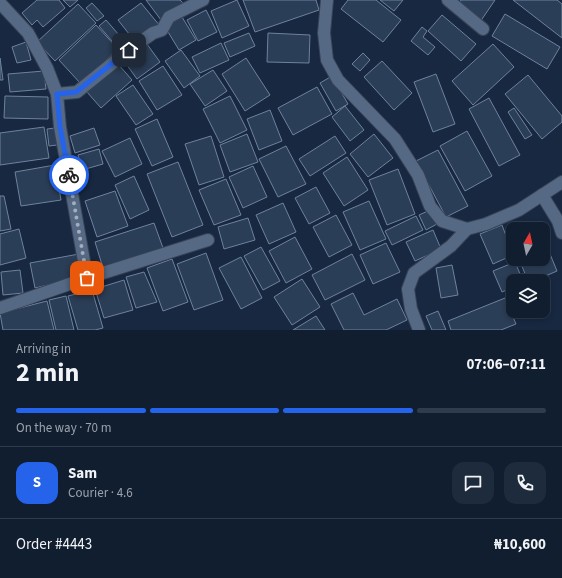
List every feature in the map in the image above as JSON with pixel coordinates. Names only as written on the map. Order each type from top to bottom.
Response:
[{"type":"street","points":[[57,94],[76,92],[129,50],[153,33],[162,30],[169,17],[203,0]]},
{"type":"street","points":[[328,0],[324,33],[327,60],[338,80],[395,139],[418,175],[430,206],[442,221],[467,229]]},
{"type":"street","points":[[448,0],[484,29]]},
{"type":"street","points":[[0,3],[28,33],[47,68],[57,94],[60,127],[87,278]]},
{"type":"street","points":[[418,330],[408,289],[414,274],[451,246],[467,229],[486,224],[519,210],[562,182]]},
{"type":"street","points":[[542,195],[558,221],[562,233]]},
{"type":"street","points":[[0,308],[87,278],[208,240]]},
{"type":"building","points":[[37,0],[59,0],[65,8],[43,27],[37,20],[32,25],[22,13]]},
{"type":"building","points":[[63,0],[78,0],[70,7]]},
{"type":"building","points":[[146,0],[180,0],[183,3],[161,20]]},
{"type":"building","points":[[237,0],[249,26],[222,38],[211,11]]},
{"type":"building","points":[[243,0],[316,0],[319,10],[255,32]]},
{"type":"building","points":[[348,0],[376,0],[401,20],[383,42],[341,9]]},
{"type":"building","points":[[380,0],[403,0],[394,11]]},
{"type":"building","points":[[461,0],[495,0],[480,22],[457,6]]},
{"type":"building","points":[[513,0],[557,0],[562,4],[562,38]]},
{"type":"building","points":[[92,3],[104,16],[97,21],[86,8]]},
{"type":"building","points":[[141,3],[160,26],[137,44],[118,20]]},
{"type":"building","points":[[78,4],[96,23],[55,61],[37,42]]},
{"type":"building","points":[[206,10],[217,32],[198,41],[187,20]]},
{"type":"building","points":[[505,14],[560,47],[547,69],[492,36]]},
{"type":"building","points":[[442,15],[476,44],[461,61],[428,31]]},
{"type":"building","points":[[182,17],[196,40],[179,50],[165,27]]},
{"type":"building","points":[[106,20],[126,43],[119,49],[99,26]]},
{"type":"building","points":[[96,25],[118,49],[81,84],[59,60]]},
{"type":"building","points":[[422,27],[427,31],[423,37],[435,47],[428,55],[411,41]]},
{"type":"building","points":[[249,33],[255,46],[230,57],[224,43]]},
{"type":"building","points":[[268,33],[310,35],[309,63],[267,62]]},
{"type":"building","points":[[144,40],[160,62],[137,79],[121,57]]},
{"type":"building","points":[[26,42],[31,60],[17,63],[12,47]]},
{"type":"building","points":[[221,43],[229,60],[200,73],[192,57]]},
{"type":"building","points":[[493,44],[514,67],[473,105],[452,81]]},
{"type":"building","points":[[181,50],[200,76],[184,88],[165,61]]},
{"type":"building","points":[[363,53],[370,60],[360,71],[352,64]]},
{"type":"building","points":[[0,58],[3,80],[0,80]]},
{"type":"building","points":[[246,58],[270,95],[245,111],[222,74]]},
{"type":"building","points":[[382,61],[412,93],[394,110],[364,77]]},
{"type":"building","points":[[118,64],[132,80],[101,108],[87,92]]},
{"type":"building","points":[[163,66],[182,95],[157,110],[139,81]]},
{"type":"building","points":[[213,70],[227,91],[205,106],[190,84]]},
{"type":"building","points":[[44,71],[46,89],[10,92],[8,74]]},
{"type":"building","points":[[436,74],[455,124],[433,132],[414,82]]},
{"type":"building","points":[[528,75],[562,116],[562,122],[542,139],[505,94]]},
{"type":"building","points":[[332,76],[348,104],[336,111],[320,83]]},
{"type":"building","points":[[133,85],[153,114],[136,125],[116,96]]},
{"type":"building","points":[[317,87],[332,114],[293,135],[278,108]]},
{"type":"building","points":[[5,96],[48,97],[48,119],[4,118]]},
{"type":"building","points":[[230,96],[247,130],[220,143],[203,109]]},
{"type":"building","points":[[489,98],[520,155],[499,166],[469,109]]},
{"type":"building","points":[[345,106],[364,130],[350,141],[332,117]]},
{"type":"building","points":[[514,108],[532,135],[525,139],[508,112]]},
{"type":"building","points":[[270,110],[282,141],[259,150],[247,119]]},
{"type":"building","points":[[157,119],[173,157],[152,166],[135,129]]},
{"type":"building","points":[[44,127],[49,158],[0,165],[0,133]]},
{"type":"building","points":[[55,128],[57,145],[49,146],[47,129]]},
{"type":"building","points":[[94,128],[100,145],[75,153],[70,136]]},
{"type":"building","points":[[467,131],[492,176],[465,191],[440,146]]},
{"type":"building","points":[[247,134],[258,162],[230,172],[220,145]]},
{"type":"building","points":[[374,134],[393,158],[368,177],[350,154]]},
{"type":"building","points":[[211,136],[224,177],[199,185],[185,144]]},
{"type":"building","points":[[335,136],[346,153],[310,176],[299,159]]},
{"type":"building","points":[[130,138],[142,164],[115,177],[102,151]]},
{"type":"building","points":[[286,146],[306,184],[278,197],[259,159]]},
{"type":"building","points":[[99,149],[103,164],[82,170],[78,155]]},
{"type":"building","points":[[438,150],[468,206],[446,217],[416,161]]},
{"type":"building","points":[[347,157],[368,190],[344,206],[323,173]]},
{"type":"building","points":[[178,162],[203,225],[172,237],[147,174]]},
{"type":"building","points":[[55,165],[61,200],[21,206],[15,172]]},
{"type":"building","points":[[253,166],[267,197],[243,208],[229,177]]},
{"type":"building","points":[[398,169],[415,214],[387,225],[369,180]]},
{"type":"building","points":[[134,176],[149,210],[130,219],[115,185]]},
{"type":"building","points":[[226,179],[241,215],[214,225],[199,190]]},
{"type":"building","points":[[316,187],[330,213],[309,224],[295,198]]},
{"type":"building","points":[[115,191],[128,226],[97,237],[85,201]]},
{"type":"building","points":[[0,196],[4,196],[11,229],[0,231]]},
{"type":"building","points":[[369,201],[386,239],[360,250],[343,212]]},
{"type":"building","points":[[283,203],[296,232],[269,244],[256,215]]},
{"type":"building","points":[[430,210],[437,224],[426,230],[419,215]]},
{"type":"building","points":[[336,215],[352,245],[329,257],[313,227]]},
{"type":"building","points":[[416,216],[423,230],[392,245],[385,231]]},
{"type":"building","points":[[248,218],[255,240],[224,249],[218,227]]},
{"type":"building","points":[[154,223],[163,248],[103,268],[95,242]]},
{"type":"building","points":[[502,225],[506,236],[506,258],[493,264],[480,234]]},
{"type":"building","points":[[19,229],[26,258],[0,265],[0,234]]},
{"type":"building","points":[[433,230],[441,249],[415,261],[406,242]]},
{"type":"building","points":[[295,237],[312,269],[286,283],[269,251]]},
{"type":"building","points":[[386,243],[400,272],[373,284],[360,255]]},
{"type":"building","points":[[261,247],[280,281],[263,290],[244,256]]},
{"type":"building","points":[[206,253],[223,300],[194,310],[177,264]]},
{"type":"building","points":[[79,254],[83,277],[35,288],[30,263]]},
{"type":"building","points":[[352,254],[365,280],[325,300],[312,275]]},
{"type":"building","points":[[550,254],[557,271],[550,274],[525,274],[522,266],[550,266]]},
{"type":"building","points":[[241,257],[262,298],[241,309],[219,268]]},
{"type":"building","points":[[172,259],[188,302],[163,311],[147,268]]},
{"type":"building","points":[[452,265],[458,295],[441,298],[436,268]]},
{"type":"building","points":[[506,266],[517,266],[520,274],[506,274],[506,290],[502,292],[493,271]]},
{"type":"building","points":[[20,270],[23,293],[3,295],[1,272]]},
{"type":"building","points":[[144,272],[157,302],[136,308],[126,277]]},
{"type":"building","points":[[302,279],[320,307],[292,325],[274,297]]},
{"type":"building","points":[[124,280],[133,310],[104,318],[95,289]]},
{"type":"building","points":[[92,290],[103,328],[95,330],[78,330],[68,296]]},
{"type":"building","points":[[353,293],[364,315],[397,299],[407,320],[386,330],[344,330],[331,304]]},
{"type":"building","points":[[66,296],[74,330],[56,330],[49,300]]},
{"type":"building","points":[[505,298],[506,318],[513,318],[516,324],[501,330],[451,330],[448,321]]},
{"type":"building","points":[[47,301],[54,330],[3,330],[0,313]]},
{"type":"building","points":[[438,311],[446,330],[432,330],[426,316]]},
{"type":"building","points":[[316,316],[325,330],[293,330]]},
{"type":"way so far","points":[[69,175],[87,278]]},
{"type":"route","points":[[69,175],[60,127],[57,94],[76,92],[129,50]]}]
